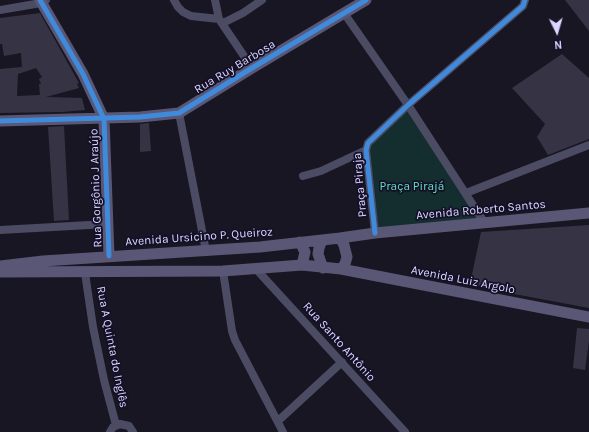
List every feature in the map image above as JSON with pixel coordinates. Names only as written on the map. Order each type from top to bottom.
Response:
[{"type":"main road","name":"Rua Ruy Barbosa","points":[[0,121],[140,117],[179,113],[366,0]]},
{"type":"main road","points":[[42,1],[89,86],[104,118]]},
{"type":"main road","name":"Rua Gorgônio J Araújo","points":[[104,118],[109,256]]},
{"type":"main road","name":"Avenida Roberto Santos","points":[[375,233],[589,213]]},
{"type":"main road","name":"Avenida Ursicino P. Queiroz","points":[[0,266],[109,256],[206,251],[322,240],[375,233]]},
{"type":"main road","points":[[0,272],[85,273],[223,271],[302,265],[332,269],[345,264],[346,252],[340,238]]},
{"type":"main road","points":[[322,240],[318,254],[332,269]]},
{"type":"main road","points":[[300,242],[305,252],[302,265]]},
{"type":"main road","name":"Avenida Luiz Argolo","points":[[332,269],[589,317]]},
{"type":"street","points":[[174,0],[183,12],[191,16],[221,21],[243,13],[262,0]]},
{"type":"street","points":[[215,0],[221,21],[252,68]]},
{"type":"street","name":"Praça Piraja","points":[[375,233],[366,150],[368,143],[408,105],[523,6],[525,0]]},
{"type":"street","points":[[0,10],[18,3],[42,1]]},
{"type":"street","points":[[344,13],[408,105],[484,222]]},
{"type":"street","points":[[179,113],[206,251]]},
{"type":"street","points":[[466,193],[589,145]]},
{"type":"street","points":[[302,176],[321,171],[366,150]]},
{"type":"street","points":[[0,230],[107,224]]},
{"type":"street","name":"Rua Santo Antônio","points":[[256,269],[405,432]]},
{"type":"street","points":[[223,271],[232,331],[235,340],[283,432]]},
{"type":"street","name":"Rua A Quinta do Inglês","points":[[85,273],[93,327],[104,380],[116,425]]},
{"type":"street","points":[[278,421],[342,362]]},
{"type":"street","points":[[110,432],[112,427],[125,424],[129,426],[133,432]]},
{"type":"green space","name":"Praça Pirajá","points":[[408,105],[484,222],[375,233],[368,143]]},
{"type":"building","points":[[565,0],[589,0],[589,31]]},
{"type":"building","points":[[40,13],[79,83],[77,84],[79,88],[46,97],[82,98],[85,110],[0,113],[0,69],[22,67],[21,53],[4,56],[2,44],[0,44],[0,18]],"holes":[[[36,68],[42,77],[39,79],[41,84],[39,84],[40,95],[17,96],[18,74]]]},
{"type":"building","points":[[562,54],[589,78],[589,139],[548,155],[537,137],[545,124],[512,88]]},
{"type":"building","points":[[149,123],[151,151],[140,152],[140,124]]},
{"type":"building","points":[[64,126],[69,220],[54,221],[48,127]]},
{"type":"building","points":[[589,225],[589,308],[493,290],[470,284],[481,232]]},
{"type":"building","points":[[577,328],[589,329],[585,370],[573,368]]},
{"type":"cycle path","points":[[40,0],[83,74],[104,119],[109,256]]},
{"type":"cycle path","points":[[0,121],[140,117],[179,113],[366,0]]},
{"type":"cycle path","points":[[375,233],[366,150],[368,143],[408,105],[523,6],[525,0]]}]
